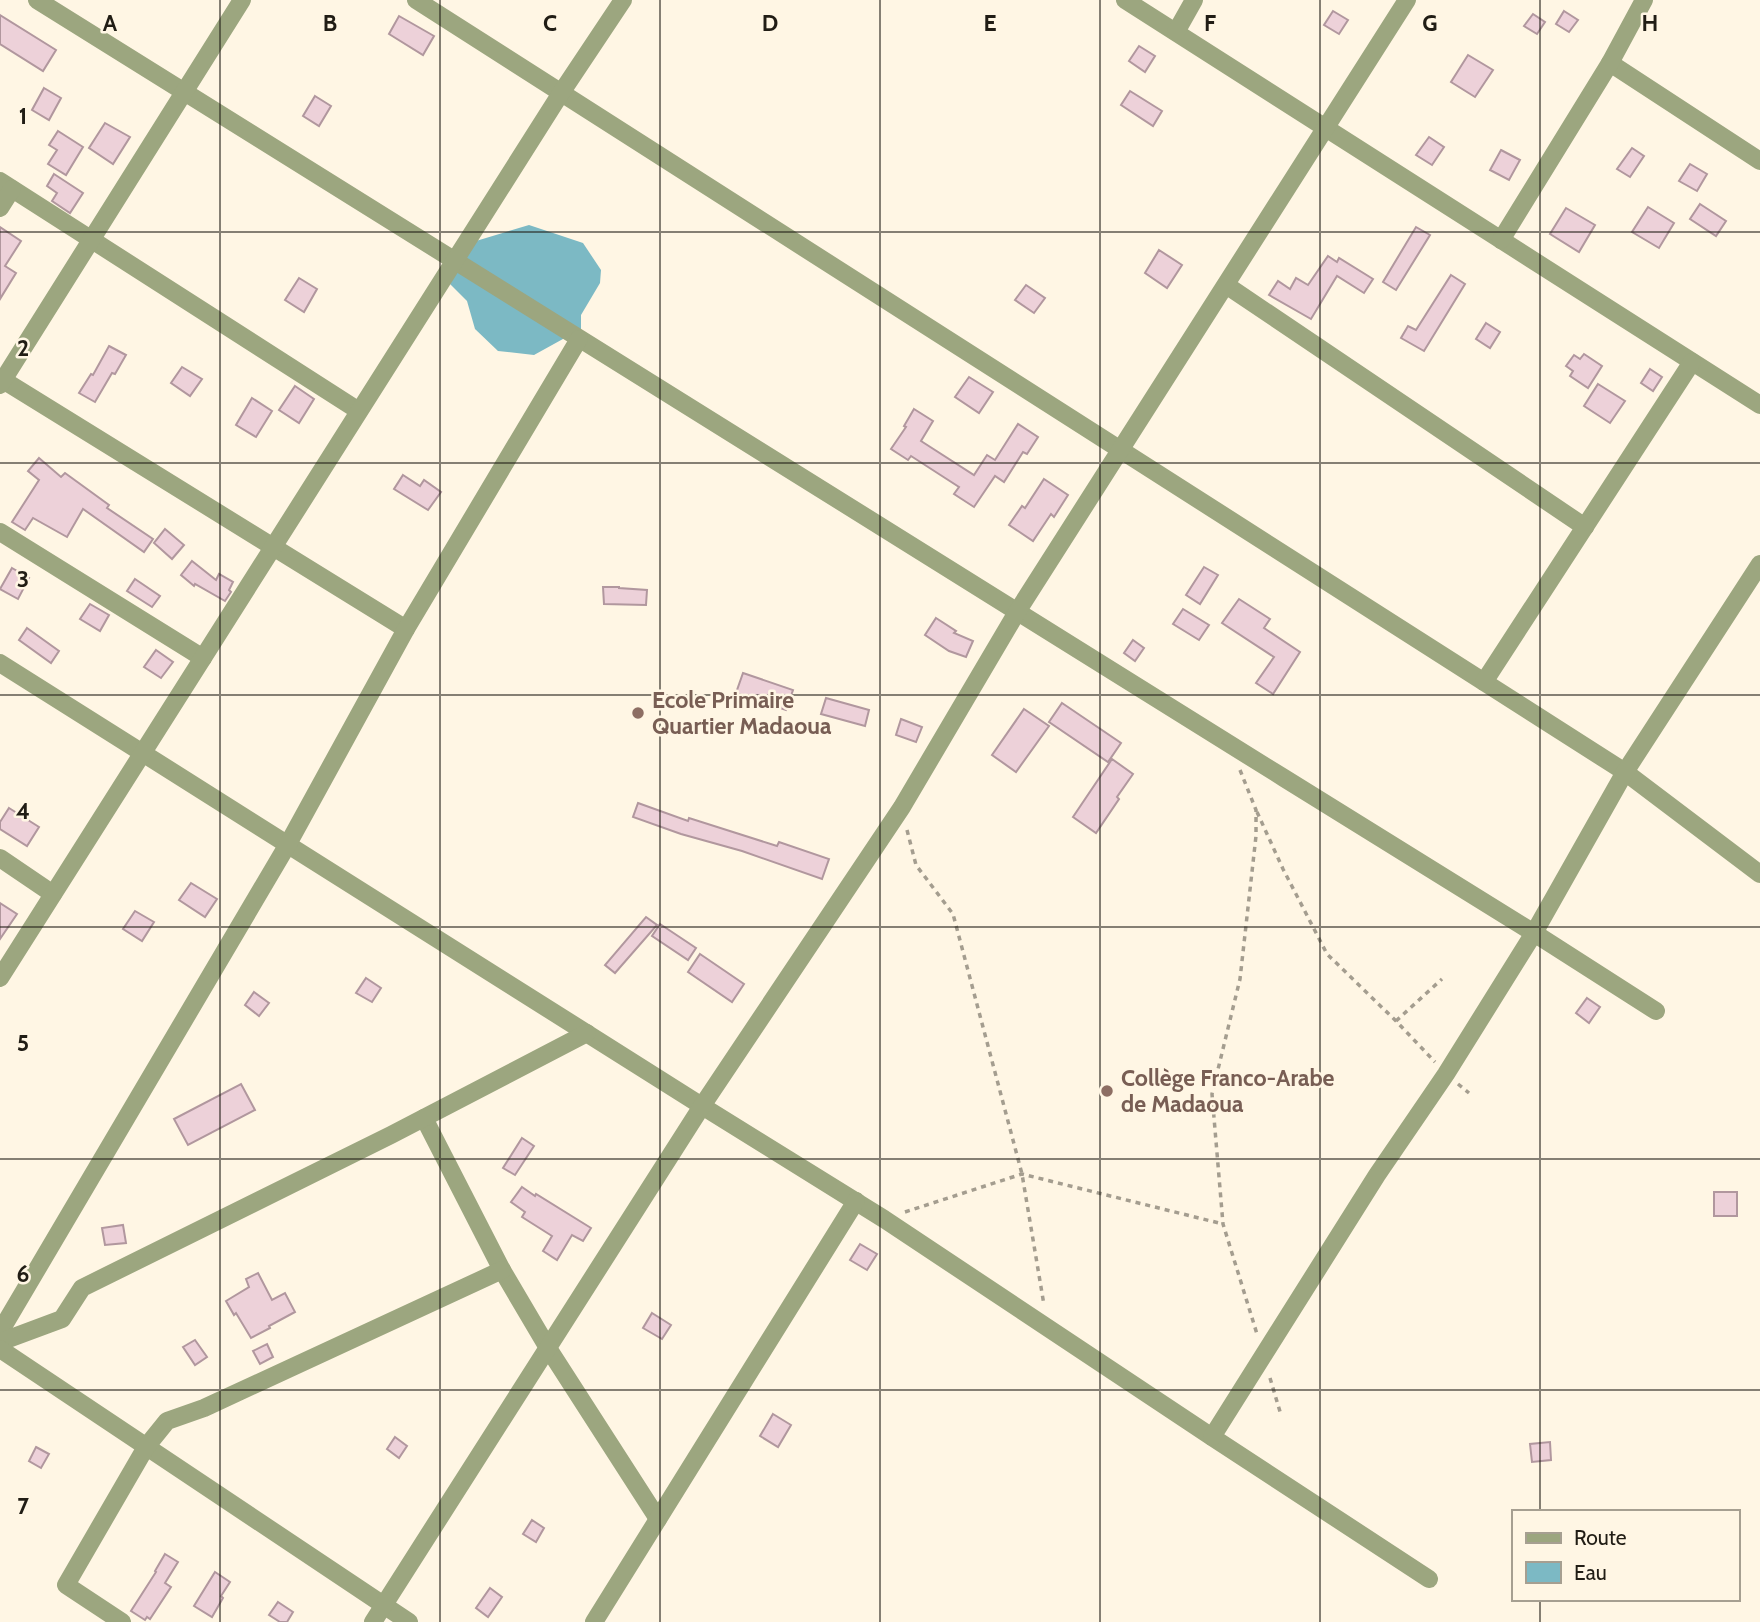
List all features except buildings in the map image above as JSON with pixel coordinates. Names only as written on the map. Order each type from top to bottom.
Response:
[{"type":"street","points":[[37,0],[1656,1011]]},
{"type":"street","points":[[242,0],[2,383],[406,629]]},
{"type":"street","points":[[416,0],[1625,772],[1760,874]]},
{"type":"street","points":[[0,978],[561,93],[623,0]]},
{"type":"street","points":[[1125,0],[1760,405]]},
{"type":"street","points":[[1176,32],[1194,0]]},
{"type":"street","points":[[373,1622],[702,1106],[902,807],[1017,612],[1407,0]]},
{"type":"street","points":[[1502,240],[1610,63],[1644,0]]},
{"type":"street","points":[[1610,63],[1760,161]]},
{"type":"street","points":[[0,208],[6,185],[359,411]]},
{"type":"street","points":[[1226,285],[1585,527]]},
{"type":"street","points":[[0,1332],[288,844],[406,629],[579,339]]},
{"type":"street","points":[[1485,682],[1692,362]]},
{"type":"street","points":[[0,532],[203,658]]},
{"type":"street","points":[[1212,1437],[1377,1175],[1446,1074],[1534,933],[1625,772],[1760,564]]},
{"type":"street","points":[[0,663],[856,1201],[1429,1579]]},
{"type":"street","points":[[0,858],[53,894]]},
{"type":"street","points":[[0,1342],[62,1319],[82,1288],[424,1118],[587,1033]]},
{"type":"street","points":[[424,1118],[502,1270],[548,1348],[658,1519]]},
{"type":"street","points":[[594,1622],[856,1201]]},
{"type":"street","points":[[122,1622],[66,1585],[146,1447],[167,1421],[204,1408],[502,1270]]},
{"type":"street","points":[[0,1349],[409,1622]]},
{"type":"path","points":[[1231,745],[1283,869],[1327,954],[1446,1074],[1469,1093]]},
{"type":"path","points":[[902,807],[916,865],[953,915],[1022,1174],[1048,1328]]},
{"type":"path","points":[[1256,810],[1256,836],[1240,979],[1212,1094],[1223,1224],[1282,1415]]},
{"type":"path","points":[[1396,1021],[1442,979]]},
{"type":"path","points":[[884,1219],[1022,1174],[1223,1224]]},
{"type":"water","points":[[529,225],[583,243],[601,270],[600,283],[581,315],[581,332],[572,334],[534,355],[498,351],[475,329],[467,301],[450,284],[456,262],[476,241]]},
{"type":"place","name":"Ecole Primaire Quartier Madaoua","points":[[638,713]]},
{"type":"place","name":"Collège Franco-Arabe de Madaoua","points":[[1107,1091]]}]
